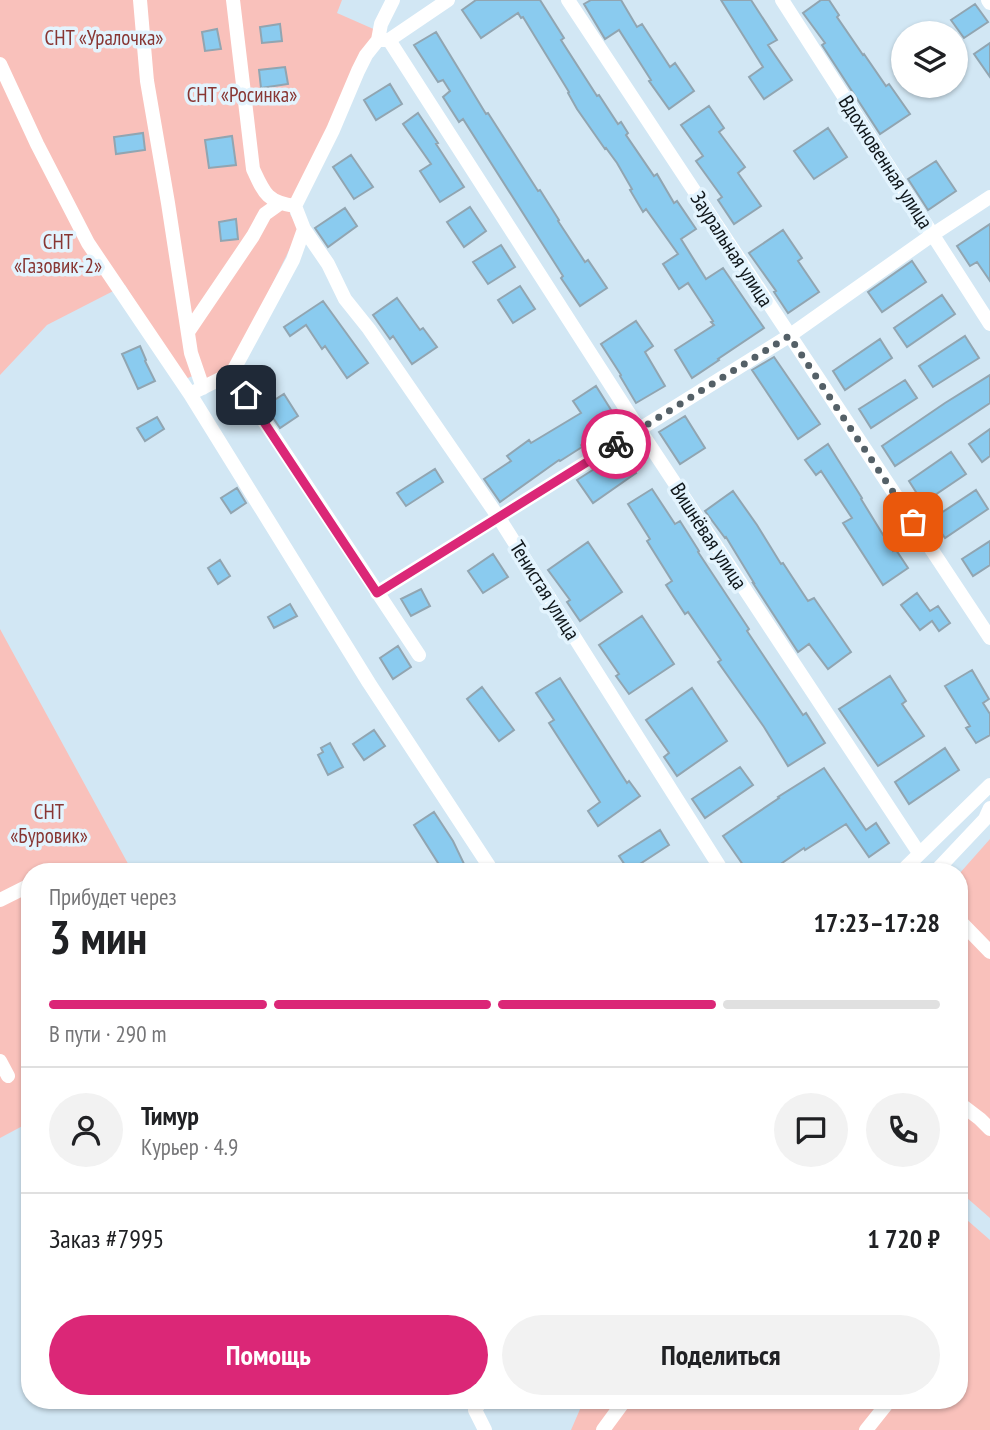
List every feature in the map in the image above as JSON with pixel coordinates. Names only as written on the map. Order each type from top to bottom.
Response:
[{"type":"street","points":[[140,0],[147,82],[196,391]]},
{"type":"street","points":[[233,0],[253,169],[264,194],[279,204],[295,206],[333,130],[362,63],[384,40],[448,0]]},
{"type":"street","points":[[384,40],[381,24],[393,0]]},
{"type":"street","name":"Зауральная улица","points":[[568,0],[990,638]]},
{"type":"street","name":"Вдохновенная улица","points":[[782,0],[990,324]]},
{"type":"street","name":"Вишнёвая улица","points":[[384,40],[919,853]]},
{"type":"street","points":[[0,64],[88,243],[196,391],[369,683],[487,863]]},
{"type":"street","points":[[377,593],[789,336],[990,197]]},
{"type":"street","points":[[188,332],[265,214],[279,204]]},
{"type":"street","name":"Тенистая улица","points":[[295,206],[303,229],[328,264],[345,299],[369,329],[499,518],[717,863]]},
{"type":"street","points":[[196,391],[232,373],[293,260],[303,229]]},
{"type":"street","points":[[232,373],[419,655]]},
{"type":"street","points":[[912,863],[919,853],[990,785]]},
{"type":"street","points":[[944,863],[988,817],[972,804]]},
{"type":"street","points":[[0,900],[21,890]]},
{"type":"street","points":[[968,929],[990,952]]},
{"type":"street","points":[[0,1061],[8,1076]]},
{"type":"street","points":[[968,1110],[990,1129]]},
{"type":"street","points":[[476,1409],[485,1430]]},
{"type":"street","points":[[603,1430],[618,1409]]},
{"type":"street","points":[[866,1430],[883,1409]]},
{"type":"green space","points":[[0,0],[342,0],[337,13],[378,31],[360,61],[290,214],[299,230],[230,370],[208,379],[195,375],[183,380],[125,285],[47,325],[0,375]]},
{"type":"green space","name":"СНТ «Буровик»","points":[[0,629],[128,863],[21,863],[21,1127],[0,1138]]},
{"type":"green space","points":[[990,839],[990,1218],[968,1199],[968,864]]},
{"type":"green space","points":[[968,1221],[990,1240],[990,1430],[571,1430],[580,1409],[968,1409]]},
{"type":"building","points":[[476,0],[540,0],[564,38],[561,40],[597,96],[599,95],[618,124],[621,122],[628,133],[626,135],[654,176],[657,174],[674,203],[677,201],[696,229],[681,239],[706,279],[723,268],[764,328],[692,378],[675,350],[714,325],[688,283],[679,289],[663,264],[678,254],[646,209],[643,212],[617,163],[577,109],[523,17],[518,13],[481,38],[462,10]]},
{"type":"building","points":[[591,0],[621,0],[637,27],[642,24],[670,67],[675,63],[694,91],[669,109],[619,30],[605,39],[584,4]]},
{"type":"building","points":[[721,0],[751,0],[777,40],[768,45],[792,80],[764,99],[749,77],[763,67]]},
{"type":"building","points":[[821,0],[829,0],[839,15],[837,17],[863,55],[886,86],[889,84],[891,87],[891,98],[899,98],[910,114],[880,134],[822,45],[825,43],[803,13]]},
{"type":"building","points":[[975,4],[988,22],[968,35],[968,21],[951,20]]},
{"type":"building","points":[[280,24],[282,41],[262,43],[260,27]]},
{"type":"building","points":[[217,29],[221,49],[205,51],[202,32]]},
{"type":"building","points":[[436,32],[486,114],[488,113],[538,191],[540,190],[585,262],[588,260],[607,288],[580,306],[463,119],[459,122],[443,97],[450,91],[443,80],[438,82],[414,45]]},
{"type":"building","points":[[990,43],[990,77],[974,54]]},
{"type":"building","points":[[285,67],[288,84],[261,88],[259,70]]},
{"type":"building","points":[[390,84],[402,104],[376,120],[364,100]]},
{"type":"building","points":[[709,106],[724,128],[719,132],[745,167],[738,173],[761,206],[734,224],[718,200],[722,197],[696,161],[703,156],[681,125]]},
{"type":"building","points":[[418,113],[464,187],[440,202],[420,171],[431,164],[403,124]]},
{"type":"building","points":[[828,128],[847,157],[814,179],[794,151]]},
{"type":"building","points":[[143,133],[145,150],[116,154],[114,137]]},
{"type":"building","points":[[232,136],[236,165],[209,168],[205,140]]},
{"type":"building","points":[[351,155],[373,187],[354,199],[333,167]]},
{"type":"building","points":[[936,161],[956,191],[928,210],[908,179]]},
{"type":"building","points":[[470,207],[486,231],[464,247],[447,222]]},
{"type":"building","points":[[345,208],[357,226],[328,247],[315,228]]},
{"type":"building","points":[[236,219],[238,239],[221,241],[219,222]]},
{"type":"building","points":[[990,224],[990,281],[977,262],[970,266],[957,246]]},
{"type":"building","points":[[783,230],[802,258],[798,261],[819,292],[788,313],[749,253]]},
{"type":"building","points":[[501,245],[515,267],[488,284],[473,262]]},
{"type":"building","points":[[912,261],[926,282],[882,312],[868,292]]},
{"type":"building","points":[[520,286],[535,309],[513,323],[498,300]]},
{"type":"building","points":[[942,295],[955,314],[907,347],[894,328]]},
{"type":"building","points":[[397,298],[420,330],[423,328],[437,347],[412,364],[393,336],[390,339],[373,315]]},
{"type":"building","points":[[323,301],[368,363],[347,378],[325,346],[322,349],[306,325],[290,336],[284,327]]},
{"type":"building","points":[[636,321],[653,346],[645,352],[665,386],[636,403],[601,344]]},
{"type":"building","points":[[965,336],[979,358],[933,387],[919,366]]},
{"type":"building","points":[[880,339],[892,358],[845,390],[833,371]]},
{"type":"building","points":[[140,346],[155,381],[138,389],[122,354]]},
{"type":"building","points":[[774,357],[820,424],[798,439],[752,370]]},
{"type":"building","points":[[990,375],[990,403],[895,466],[882,446]]},
{"type":"building","points":[[905,380],[917,398],[871,428],[859,409]]},
{"type":"building","points":[[596,386],[618,421],[500,502],[484,479],[511,461],[507,456],[529,440],[531,443],[581,413],[573,401]]},
{"type":"building","points":[[284,394],[298,416],[280,428],[265,406]]},
{"type":"building","points":[[685,416],[705,448],[680,464],[659,432]]},
{"type":"building","points":[[157,417],[164,429],[145,441],[137,428]]},
{"type":"building","points":[[990,429],[990,456],[982,462],[969,444]]},
{"type":"building","points":[[828,444],[893,551],[896,550],[908,568],[883,585],[843,523],[852,518],[821,471],[816,475],[805,460]]},
{"type":"building","points":[[621,452],[636,473],[593,503],[577,480]]},
{"type":"building","points":[[951,452],[966,474],[923,503],[909,481]]},
{"type":"building","points":[[435,469],[443,482],[406,506],[397,493]]},
{"type":"building","points":[[237,488],[246,503],[231,513],[221,498]]},
{"type":"building","points":[[652,489],[675,524],[680,521],[749,629],[747,631],[825,743],[788,766],[718,662],[721,660],[666,585],[672,581],[628,504]]},
{"type":"building","points":[[976,490],[988,509],[945,538],[932,519]]},
{"type":"building","points":[[733,491],[808,601],[814,598],[851,652],[828,669],[809,644],[798,652],[726,537],[705,511]]},
{"type":"building","points":[[990,541],[990,565],[973,576],[962,559]]},
{"type":"building","points":[[588,542],[622,592],[580,621],[567,602],[570,600],[548,570]]},
{"type":"building","points":[[493,554],[508,577],[483,593],[468,571]]},
{"type":"building","points":[[220,560],[230,576],[218,584],[208,568]]},
{"type":"building","points":[[421,589],[430,606],[411,616],[401,599]]},
{"type":"building","points":[[917,593],[930,611],[938,606],[950,623],[939,631],[932,621],[920,630],[901,605]]},
{"type":"building","points":[[290,604],[297,616],[274,628],[268,617]]},
{"type":"building","points":[[642,616],[674,664],[629,694],[599,645]]},
{"type":"building","points":[[398,646],[411,667],[393,679],[380,658]]},
{"type":"building","points":[[972,670],[989,699],[983,703],[990,714],[990,735],[976,743],[966,728],[970,726],[945,686]]},
{"type":"building","points":[[890,676],[906,701],[902,704],[924,736],[878,766],[839,709]]},
{"type":"building","points":[[560,678],[627,783],[629,781],[640,796],[598,826],[588,811],[600,802],[549,723],[554,720],[536,693]]},
{"type":"building","points":[[482,687],[514,730],[499,741],[467,699]]},
{"type":"building","points":[[692,688],[727,741],[677,776],[664,757],[669,753],[646,720]]},
{"type":"building","points":[[374,730],[385,746],[364,760],[353,744]]},
{"type":"building","points":[[330,743],[343,767],[328,775],[318,755],[323,752],[321,748]]},
{"type":"building","points":[[945,748],[959,770],[909,804],[895,782]]},
{"type":"building","points":[[740,767],[753,785],[705,818],[692,799]]},
{"type":"building","points":[[824,768],[866,830],[876,823],[889,843],[869,857],[846,824],[782,863],[742,863],[723,836]]},
{"type":"building","points":[[434,812],[464,863],[438,863],[414,825]]},
{"type":"building","points":[[660,830],[669,845],[641,863],[624,863],[619,856]]},
{"type":"way so far","points":[[616,444],[789,336],[913,522]]},
{"type":"route","points":[[246,395],[377,593],[616,444]]},
{"type":"park label","name":"СНТ «Уралочка»","points":[[104,37]]},
{"type":"park label","name":"СНТ «Росинка»","points":[[242,94]]},
{"type":"park label","name":"СНТ «Газовик-2»","points":[[58,253]]}]
